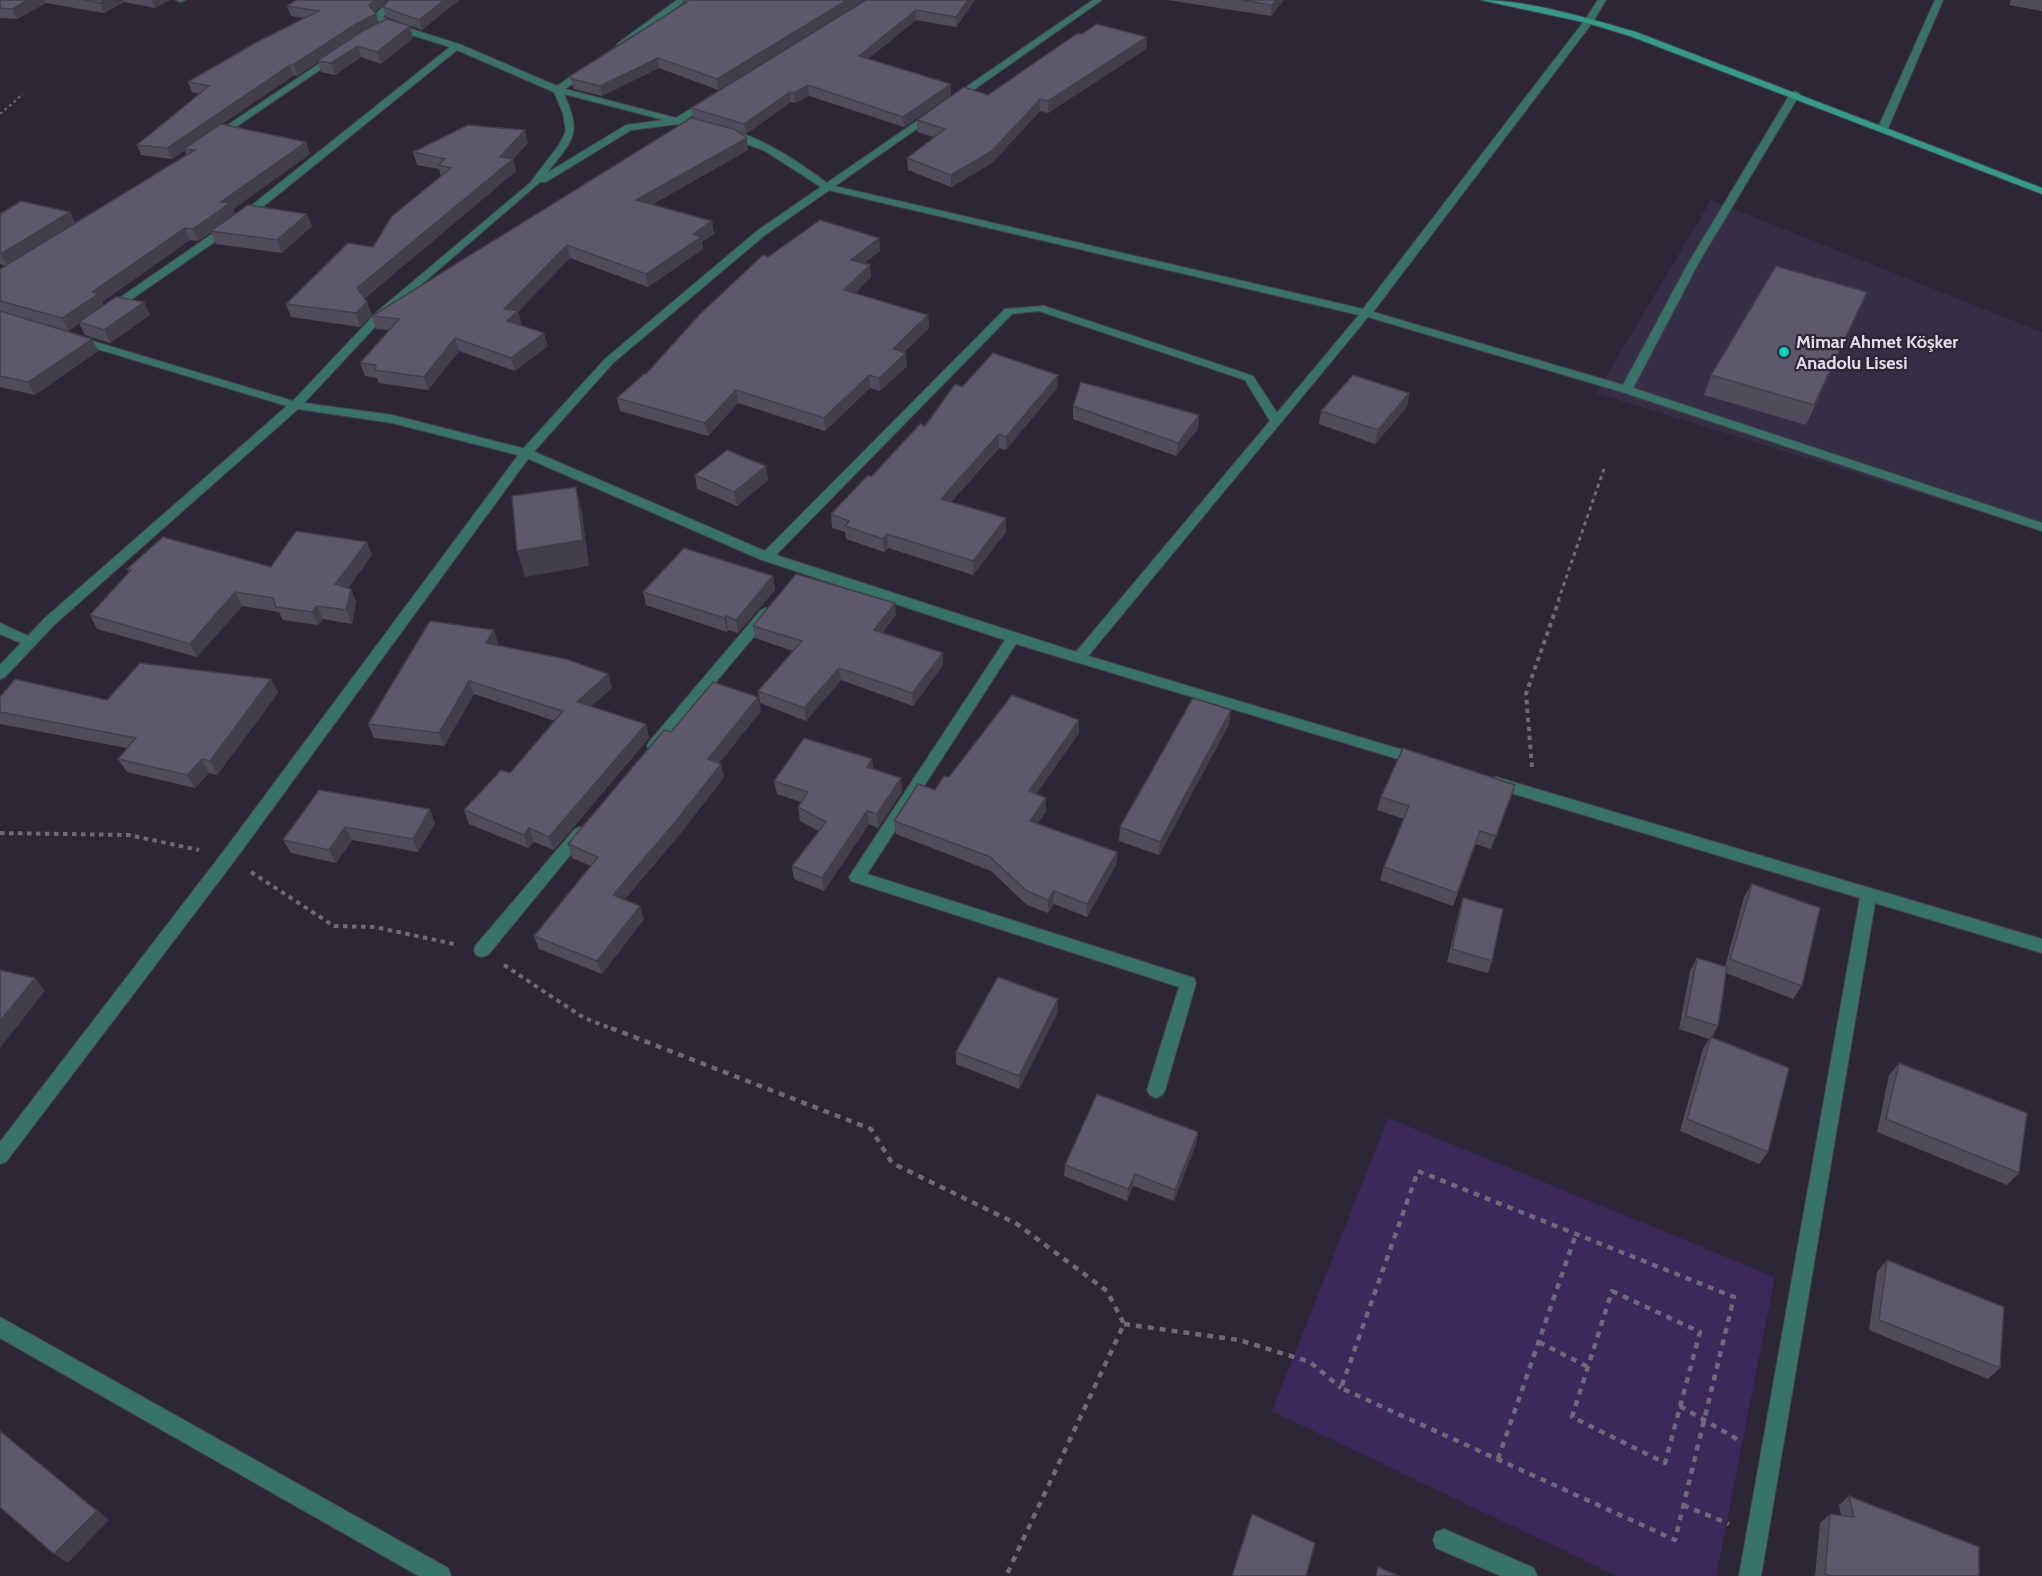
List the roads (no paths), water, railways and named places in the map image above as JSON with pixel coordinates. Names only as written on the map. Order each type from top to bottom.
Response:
[{"type":"main road","points":[[1485,0],[1589,21],[1633,33],[2041,190]]},
{"type":"street","points":[[394,0],[378,17],[385,27],[456,46],[558,90],[708,129]]},
{"type":"street","points":[[614,51],[682,0]]},
{"type":"street","points":[[0,1156],[229,856],[526,453],[609,361],[761,233],[1098,0]]},
{"type":"street","points":[[1079,658],[1366,313],[1589,21],[1602,0]]},
{"type":"street","points":[[1883,128],[1938,0]]},
{"type":"street","points":[[99,317],[245,216],[456,46]]},
{"type":"street","points":[[207,142],[344,51]]},
{"type":"street","points":[[558,90],[596,64]]},
{"type":"street","points":[[533,185],[563,146],[571,131],[568,114],[558,90]]},
{"type":"street","points":[[1626,390],[1694,262],[1795,94]]},
{"type":"street","points":[[0,674],[50,621],[296,405],[382,313],[533,185],[629,127],[676,122],[716,97]]},
{"type":"street","points":[[718,132],[739,137],[787,160],[827,187],[1366,313],[1626,390],[2042,527]]},
{"type":"street","points":[[767,557],[1009,311],[1040,308],[1249,378],[1276,421]]},
{"type":"street","points":[[70,334],[296,405],[392,419],[526,453],[767,557],[799,574],[1432,764]]},
{"type":"street","points":[[642,759],[772,606]]},
{"type":"street","points":[[0,628],[30,642]]},
{"type":"street","points":[[1013,638],[857,877],[1188,983],[1156,1090]]},
{"type":"street","points":[[1478,778],[2042,946]]},
{"type":"street","points":[[482,950],[589,823]]},
{"type":"street","points":[[1750,1576],[1869,894]]},
{"type":"street","points":[[0,1327],[440,1576]]},
{"type":"street","points":[[1444,1540],[1526,1576]]},
{"type":"place","name":"Mimar Ahmet Köşker Anadolu Lisesi","points":[[1784,352]]}]
